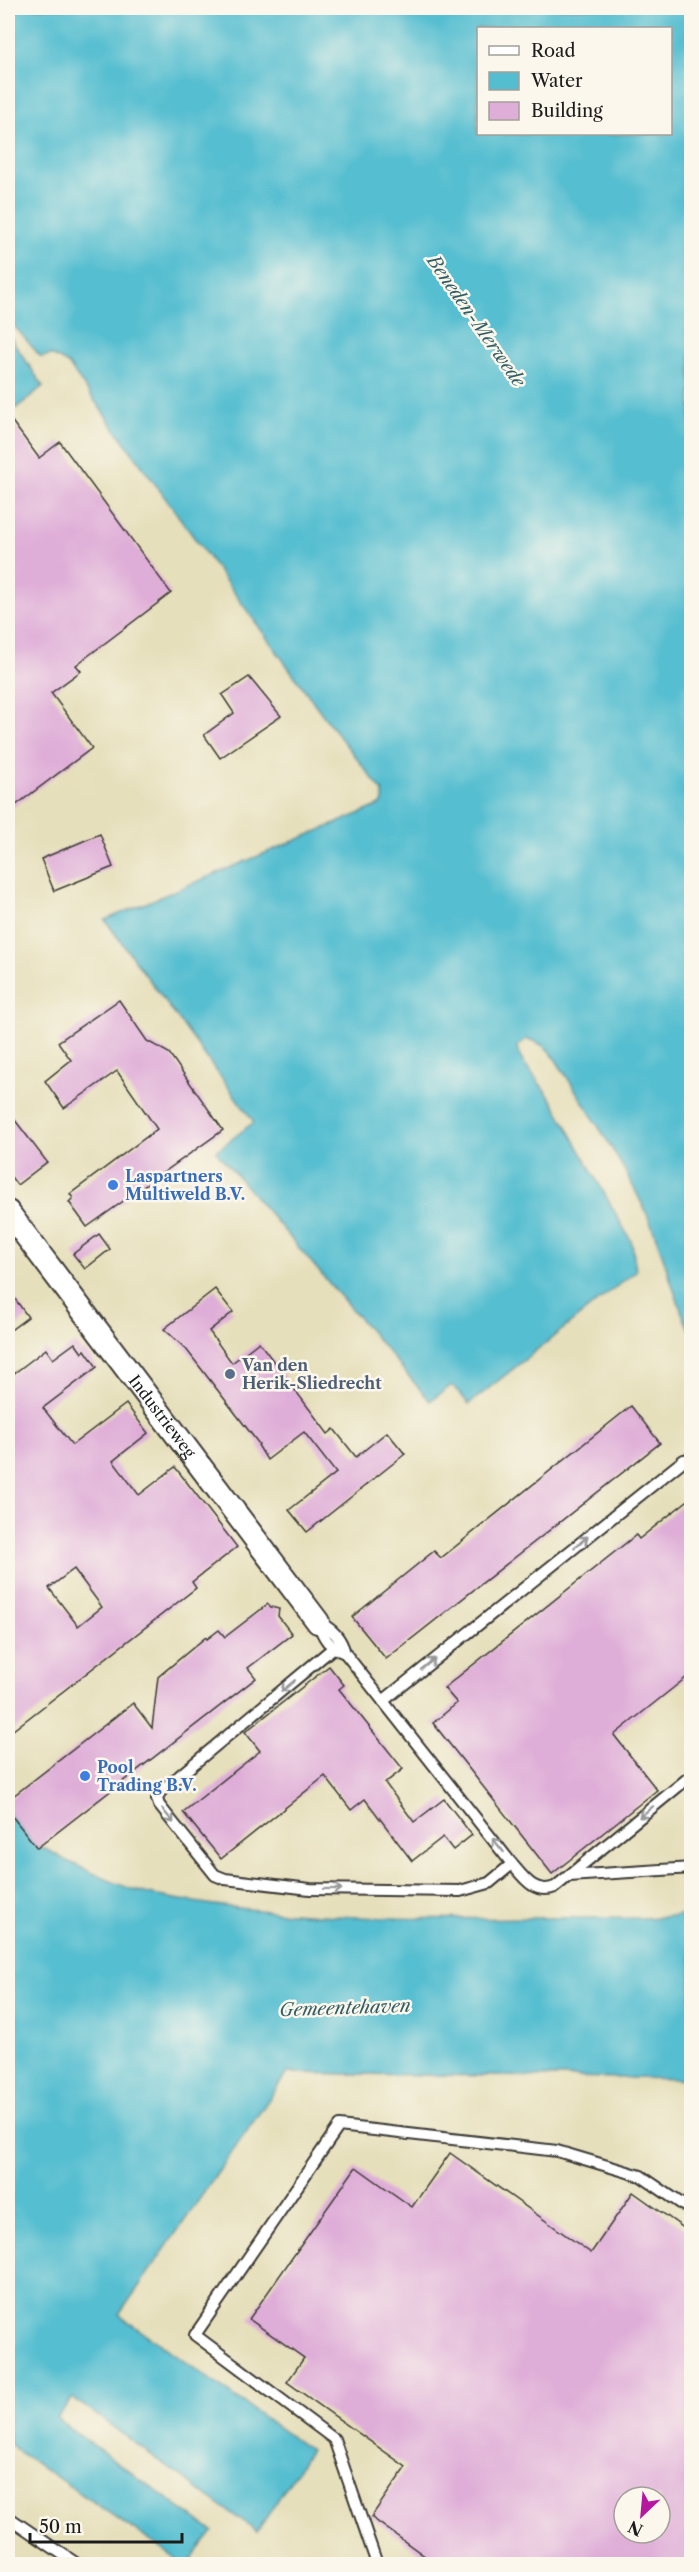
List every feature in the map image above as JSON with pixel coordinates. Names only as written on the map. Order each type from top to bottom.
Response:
[{"type":"street","name":"Industrieweg","points":[[8,1212],[318,1622]]},
{"type":"lane","points":[[382,1701],[684,1460],[692,1459]]},
{"type":"lane","points":[[318,1622],[322,1635],[333,1648],[345,1653]]},
{"type":"lane","points":[[318,1622],[330,1628],[342,1642],[345,1653],[512,1864],[527,1882],[540,1889],[555,1887],[692,1775]]},
{"type":"lane","points":[[333,1648],[160,1792],[157,1799],[159,1805],[215,1875],[225,1880],[310,1889],[460,1891],[489,1883],[512,1864]]},
{"type":"lane","points":[[568,1876],[692,1868]]},
{"type":"lane","points":[[377,2565],[334,2439],[195,2335],[339,2126],[558,2151],[641,2176],[692,2211]]},
{"type":"lane","points":[[8,2517],[77,2565]]},
{"type":"water","name":"Beneden-Merwede","points":[[8,8],[691,8],[691,1334],[678,1304],[652,1225],[625,1171],[554,1057],[545,1047],[535,1042],[526,1039],[517,1047],[521,1059],[552,1100],[632,1243],[636,1271],[469,1404],[452,1385],[430,1401],[216,1151],[254,1122],[105,920],[380,805],[383,802],[383,792],[328,722],[68,364],[52,355],[41,357],[8,319]]},
{"type":"water","points":[[8,334],[43,386],[13,411],[8,404]]},
{"type":"water","name":"Gemeentehaven","points":[[8,1810],[37,1847],[50,1851],[112,1882],[135,1890],[205,1904],[298,1914],[439,1919],[632,1918],[691,1914],[691,2079],[287,2073],[119,2315],[310,2450],[257,2532],[73,2398],[56,2418],[213,2532],[188,2564],[184,2564],[8,2444]]},
{"type":"building","points":[[8,416],[39,458],[60,442],[171,593],[76,665],[81,671],[51,693],[92,748],[8,811]]},
{"type":"building","points":[[249,677],[281,716],[220,758],[204,735],[234,713],[222,695]]},
{"type":"building","points":[[100,834],[113,867],[54,891],[41,859]]},
{"type":"building","points":[[119,1000],[147,1041],[169,1053],[223,1130],[87,1227],[69,1202],[73,1198],[70,1194],[157,1129],[117,1071],[64,1108],[45,1081],[71,1060],[58,1042]]},
{"type":"building","points":[[8,1111],[47,1162],[17,1185],[8,1173]]},
{"type":"building","points":[[99,1234],[110,1249],[85,1269],[73,1254]]},
{"type":"building","points":[[8,1289],[28,1317],[8,1332]]},
{"type":"building","points":[[215,1289],[233,1312],[209,1331],[232,1363],[259,1342],[328,1434],[334,1429],[356,1457],[387,1432],[405,1454],[307,1532],[289,1510],[336,1473],[304,1432],[267,1460],[259,1444],[186,1349],[164,1329]]},
{"type":"building","points":[[75,1343],[82,1353],[85,1350],[97,1367],[43,1408],[72,1445],[126,1404],[148,1433],[113,1461],[139,1495],[175,1467],[237,1547],[192,1582],[196,1588],[8,1734],[8,1378],[46,1349],[53,1359]],"holes":[[[74,1569],[102,1607],[78,1626],[49,1588]]]},
{"type":"building","points":[[631,1406],[660,1443],[386,1659],[352,1617],[434,1551],[441,1558]]},
{"type":"building","points":[[692,1497],[692,1673],[614,1735],[657,1790],[552,1874],[433,1723],[457,1703],[444,1688],[636,1535],[639,1539]]},
{"type":"building","points":[[268,1604],[279,1609],[278,1616],[292,1634],[248,1668],[256,1678],[37,1848],[8,1811],[8,1800],[133,1703],[152,1728],[158,1677],[206,1637],[207,1639],[219,1630],[225,1637]]},
{"type":"building","points":[[329,1666],[344,1685],[339,1689],[403,1769],[385,1783],[414,1822],[444,1799],[472,1835],[453,1850],[443,1837],[412,1861],[365,1799],[351,1810],[325,1776],[221,1859],[183,1812],[260,1751],[245,1732]]},
{"type":"building","points":[[450,2153],[591,2253],[633,2192],[692,2234],[692,2565],[437,2565],[371,2517],[406,2467],[287,2382],[304,2358],[249,2319],[356,2167],[412,2207]]},
{"type":"place","name":"Laspartners Multiweld B.V.","points":[[113,1185]]},
{"type":"place","name":"Van den Herik-Sliedrecht","points":[[230,1374]]},
{"type":"place","name":"Pool Trading B.V.","points":[[85,1776]]}]
